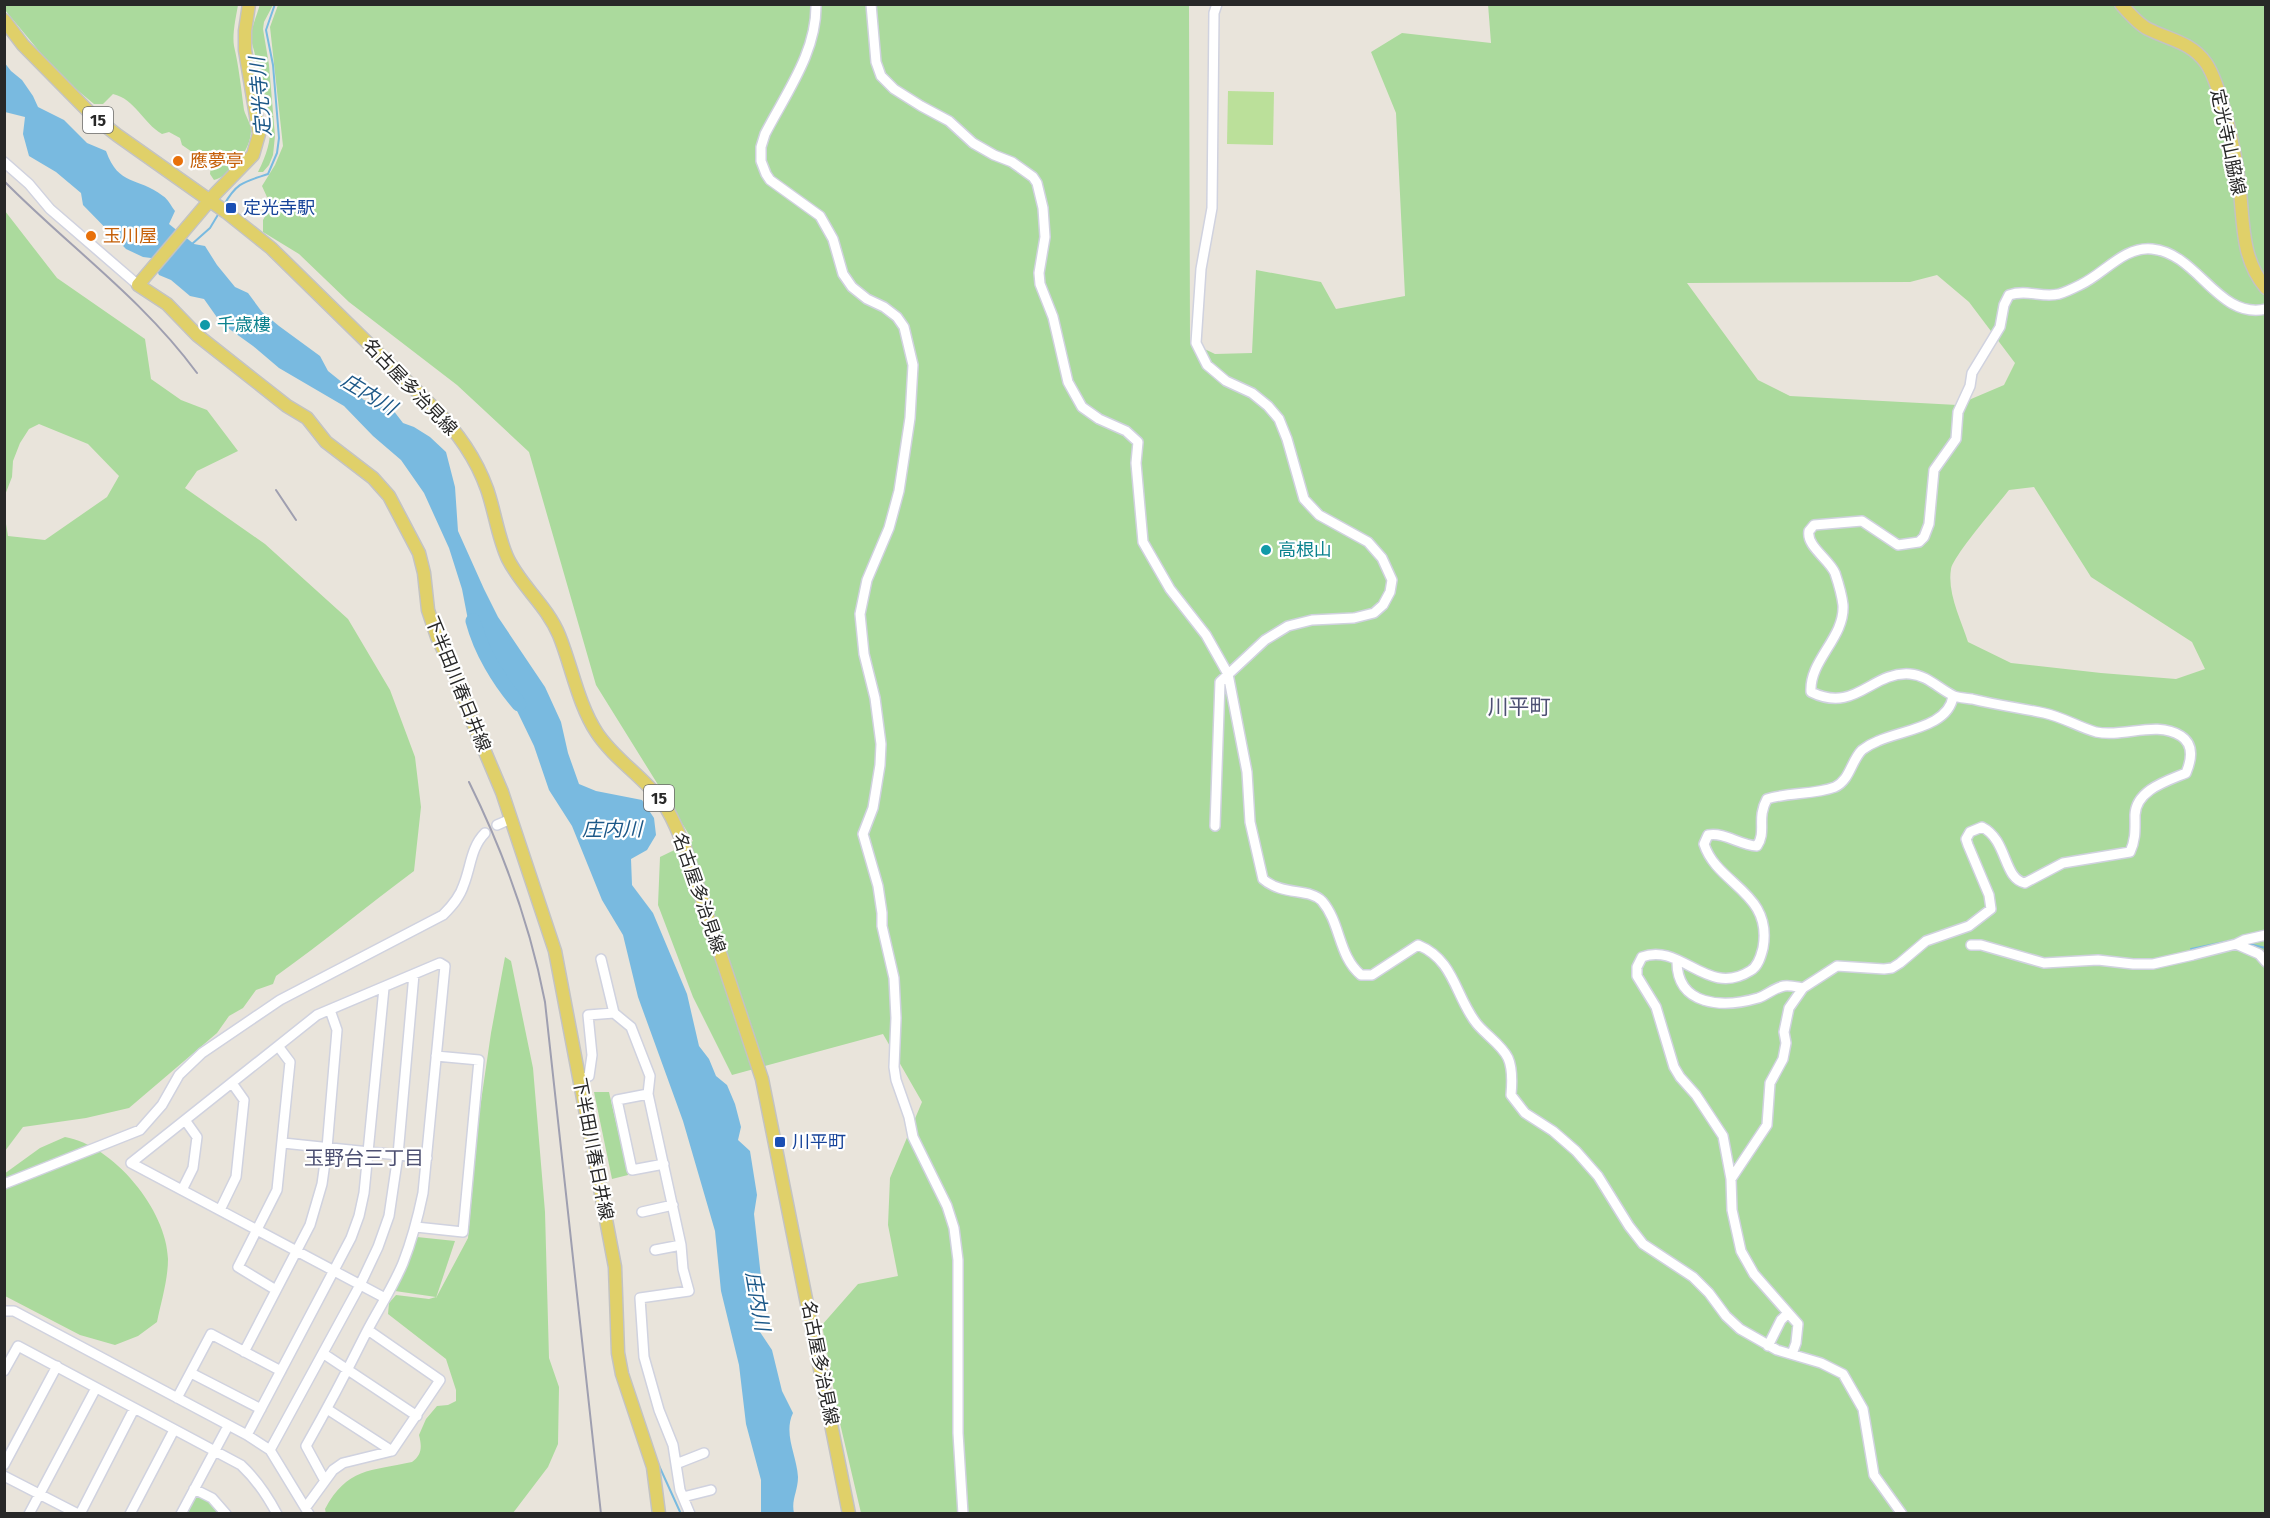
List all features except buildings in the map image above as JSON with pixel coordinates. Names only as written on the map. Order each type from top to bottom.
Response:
[{"type":"main road","points":[[138,285],[213,207],[254,155],[258,143],[258,120],[245,50],[249,4]]},
{"type":"main road","name":"定光寺山脇線","points":[[2121,4],[2146,29],[2189,45],[2206,63],[2216,82],[2239,182],[2248,257],[2257,278],[2265,288]]},
{"type":"main road","name":"名古屋多治見線","points":[[4,20],[23,45],[93,116],[271,248],[432,405],[457,433],[486,486],[507,556],[516,573],[548,614],[597,733],[623,764],[662,801],[673,819],[685,848],[762,1080],[849,1514]]},
{"type":"main road","name":"下半田川春日井線","points":[[138,285],[167,304],[197,335],[287,406],[307,418],[326,442],[373,477],[390,496],[419,553],[424,573],[428,610],[437,637],[456,676],[511,819],[555,951],[615,1267],[618,1353],[622,1374],[653,1467],[659,1514]]},
{"type":"street","points":[[816,4],[815,26],[811,43],[765,134],[761,147],[761,161],[770,180],[820,216],[833,238],[843,274],[852,287],[897,317],[904,327],[913,365],[910,417],[894,514],[867,580],[860,614],[864,654],[875,698],[881,744],[873,808],[863,834],[878,886],[882,926],[894,978],[896,1080],[914,1137],[947,1206],[955,1239],[959,1270],[958,1433],[963,1514]]},
{"type":"street","points":[[871,4],[876,62],[881,76],[894,89],[949,121],[973,143],[1012,162],[1033,177],[1037,183],[1043,208],[1045,237],[1039,273],[1053,317],[1068,382],[1082,407],[1100,419],[1126,431],[1138,442],[1136,463],[1143,542],[1170,589],[1206,636],[1228,674],[1247,772],[1250,822],[1263,879],[1270,886],[1282,891],[1310,894],[1321,900],[1333,920],[1353,968],[1361,975],[1372,975],[1418,945],[1433,951],[1447,969],[1476,1022],[1509,1059],[1512,1079],[1511,1095],[1526,1113],[1553,1131],[1576,1151],[1598,1176],[1629,1227],[1643,1244],[1693,1277],[1740,1329],[1768,1346],[1821,1363],[1843,1374],[1863,1410],[1874,1475],[1902,1514]]},
{"type":"street","points":[[1215,826],[1220,682],[1265,640],[1288,626],[1312,620],[1354,618],[1374,613],[1383,605],[1390,592],[1392,580],[1382,558],[1368,542],[1319,515],[1304,499],[1279,419],[1252,393],[1226,381],[1207,365],[1196,343],[1201,269],[1212,208],[1214,14],[1217,4]]},
{"type":"street","points":[[4,162],[29,184],[50,209],[138,285]]},
{"type":"street","points":[[1731,1179],[1767,1125],[1770,1083],[1783,1059],[1786,1043],[1784,1032],[1789,1008],[1803,988],[1837,966],[1892,968],[1926,941],[1970,926],[1991,909],[1989,895],[1966,839],[1970,832],[1982,827],[1992,832],[2001,846],[2011,873],[2018,882],[2025,883],[2063,863],[2130,852],[2136,834],[2136,809],[2143,796],[2156,786],[2186,773],[2191,759],[2190,745],[2183,737],[2168,730],[2155,729],[2109,734],[2093,731],[2046,713],[1953,696],[1920,675],[1906,673],[1885,678],[1861,693],[1842,699],[1822,698],[1811,692],[1810,680],[1839,627],[1843,604],[1835,573],[1827,560],[1810,542],[1809,531],[1814,525],[1862,521],[1898,545],[1919,542],[1924,537],[1929,524],[1934,470],[1956,439],[1958,412],[1970,386],[1972,373],[2000,327],[2004,305],[2009,295],[2021,291],[2058,294],[2094,277],[2123,256],[2136,250],[2153,249],[2188,265],[2223,299],[2238,307],[2254,310],[2265,309]]},
{"type":"street","points":[[1792,1354],[1798,1324],[1754,1274],[1741,1251],[1732,1210],[1731,1179],[1723,1136],[1674,1067],[1656,1007],[1637,976],[1637,967],[1642,957],[1658,954],[1677,960],[1713,978],[1726,980],[1744,975],[1754,969],[1762,954],[1764,939],[1762,922],[1757,908],[1741,887],[1714,863],[1707,853],[1704,844],[1708,835],[1720,834],[1746,846],[1757,846],[1762,838],[1761,813],[1767,799],[1781,794],[1826,790],[1837,786],[1844,780],[1862,751],[1878,741],[1935,720],[1947,710],[1953,696]]},
{"type":"street","points":[[497,825],[511,819]]},
{"type":"street","points":[[4,1184],[140,1130],[162,1105],[179,1075],[202,1053],[280,1000],[443,915],[454,904],[464,885],[476,844],[486,833]]},
{"type":"street","points":[[1971,945],[1981,945],[2044,963],[2098,960],[2153,964],[2265,935]]},
{"type":"street","points":[[2236,944],[2259,954],[2265,962]]},
{"type":"street","points":[[602,959],[615,1013],[631,1027],[650,1076],[648,1094],[673,1205],[683,1269],[689,1291],[640,1298],[644,1357],[672,1445],[683,1497],[690,1514]]},
{"type":"street","points":[[1677,960],[1677,973],[1681,985],[1689,993],[1703,1000],[1721,1004],[1759,997],[1787,985],[1803,988]]},
{"type":"street","points":[[325,1481],[306,1446],[385,1298],[402,1264],[416,1227],[427,1158],[445,966],[440,963],[317,1015],[131,1163],[385,1298]]},
{"type":"street","points":[[270,1450],[360,1284],[378,1248],[389,1216],[398,1155],[414,974]]},
{"type":"street","points":[[247,1435],[334,1271],[359,1216],[364,1193],[384,988]]},
{"type":"street","points":[[244,1352],[310,1225],[317,1205],[327,1148],[337,1030],[330,1010]]},
{"type":"street","points":[[579,1078],[589,1076],[592,1055],[588,1015],[615,1013]]},
{"type":"street","points":[[276,1290],[238,1267],[277,1190],[290,1062],[278,1046]]},
{"type":"street","points":[[416,1227],[463,1232],[479,1060],[436,1056]]},
{"type":"street","points":[[220,1210],[236,1177],[244,1100],[232,1083]]},
{"type":"street","points":[[648,1094],[617,1100],[632,1170],[664,1164]]},
{"type":"street","points":[[182,1190],[194,1168],[197,1137],[185,1120]]},
{"type":"street","points":[[283,1143],[427,1158]]},
{"type":"street","points":[[642,1212],[673,1205]]},
{"type":"street","points":[[655,1250],[681,1245]]},
{"type":"street","points":[[4,1311],[14,1311],[247,1435],[270,1450],[308,1510],[333,1470],[343,1463],[392,1451],[441,1380],[368,1330]]},
{"type":"street","points":[[1768,1346],[1781,1320],[1787,1314]]},
{"type":"street","points":[[177,1398],[211,1334],[281,1371]]},
{"type":"street","points":[[4,1371],[18,1346],[57,1366],[241,1465],[269,1497],[277,1514]]},
{"type":"street","points":[[324,1354],[417,1416]]},
{"type":"street","points":[[4,1465],[57,1366]]},
{"type":"street","points":[[191,1372],[261,1409]]},
{"type":"street","points":[[29,1514],[96,1388]]},
{"type":"street","points":[[4,1476],[79,1514],[134,1408]]},
{"type":"street","points":[[327,1408],[392,1451]]},
{"type":"street","points":[[181,1514],[228,1426]]},
{"type":"street","points":[[130,1514],[174,1430]]},
{"type":"street","points":[[676,1464],[704,1453]]},
{"type":"street","points":[[195,1488],[212,1498],[226,1514]]},
{"type":"street","points":[[683,1497],[711,1490]]},
{"type":"green space","points":[[260,4],[273,5],[263,29],[269,65],[275,136],[273,155],[263,172],[258,172],[266,155],[269,139],[269,112],[251,41],[253,24]]},
{"type":"green space","points":[[1488,4],[2265,5],[2265,1513],[861,1513],[839,1419],[822,1325],[858,1284],[898,1276],[888,1225],[890,1178],[922,1102],[883,1034],[732,1075],[693,997],[658,905],[660,857],[693,841],[596,685],[529,452],[457,385],[349,302],[299,254],[263,232],[263,220],[271,206],[262,186],[283,146],[270,27],[278,5],[1189,5],[1190,342],[1215,354],[1252,353],[1256,270],[1321,282],[1336,309],[1405,296],[1396,113],[1371,52],[1402,33],[1491,43]],"holes":[[[1937,275],[1969,302],[2015,363],[2004,385],[1957,405],[1790,396],[1758,380],[1687,283],[1910,282]],[[2034,487],[2091,577],[2192,642],[2205,669],[2176,679],[2011,663],[1968,642],[1955,606],[1950,578],[1951,569],[1968,542],[2009,490]]]},
{"type":"green space","points":[[4,5],[238,5],[234,46],[244,110],[251,131],[248,146],[239,161],[227,173],[214,180],[210,174],[211,165],[182,145],[180,138],[169,132],[162,134],[155,129],[121,97],[113,94],[103,104],[94,104],[58,74],[5,10]]},
{"type":"green space","points":[[1228,91],[1274,92],[1273,145],[1227,144]]},
{"type":"green space","points":[[5,211],[57,278],[145,339],[151,379],[181,400],[207,410],[238,451],[197,471],[185,488],[265,544],[348,619],[390,690],[415,757],[421,807],[414,871],[276,976],[273,984],[256,990],[243,1008],[229,1016],[217,1033],[129,1108],[86,1118],[23,1127],[5,1151],[5,518],[8,536],[45,540],[107,497],[119,476],[88,444],[39,424],[29,429],[20,443],[5,495]]},
{"type":"green space","points":[[505,957],[511,961],[533,1068],[545,1212],[549,1358],[559,1387],[558,1444],[548,1467],[513,1513],[326,1514],[325,1509],[333,1496],[351,1478],[372,1470],[412,1462],[418,1457],[421,1443],[419,1435],[426,1419],[437,1406],[448,1405],[456,1401],[456,1390],[446,1359],[388,1314],[389,1303],[396,1295],[429,1299],[436,1297],[395,1291],[417,1237],[455,1241],[436,1298],[468,1238],[479,1115]]},
{"type":"green space","points":[[594,1092],[609,1092],[628,1175],[612,1179]]},
{"type":"green space","points":[[65,1137],[83,1143],[118,1166],[148,1201],[165,1240],[168,1267],[157,1322],[138,1336],[115,1345],[80,1335],[5,1296],[4,1174],[40,1148]]},
{"type":"green space","points":[[195,1496],[209,1500],[223,1514],[186,1514]]},
{"type":"water","name":"庄内川","points":[[4,62],[22,80],[38,107],[64,120],[87,143],[106,151],[111,162],[123,176],[165,197],[175,211],[169,224],[194,244],[205,246],[235,287],[248,293],[262,312],[320,356],[328,371],[364,400],[393,410],[403,423],[430,437],[446,452],[455,487],[458,531],[498,617],[545,687],[561,722],[568,753],[579,784],[596,791],[642,800],[654,818],[656,835],[647,850],[631,859],[632,885],[653,913],[687,994],[699,1046],[709,1059],[716,1076],[727,1085],[741,1127],[738,1140],[750,1151],[757,1195],[754,1214],[761,1277],[752,1309],[758,1329],[772,1350],[782,1391],[793,1413],[789,1429],[798,1477],[793,1504],[794,1513],[761,1513],[761,1480],[746,1424],[739,1365],[721,1291],[715,1231],[683,1121],[638,997],[623,935],[602,900],[572,826],[549,790],[534,746],[490,655],[468,620],[462,589],[449,548],[424,493],[401,460],[373,436],[344,406],[279,368],[221,323],[204,299],[190,296],[171,280],[159,275],[151,258],[126,249],[83,205],[81,193],[56,172],[29,156],[23,134],[25,117],[5,112]]},
{"type":"waterway","name":"定光寺川","points":[[224,205],[237,187],[268,174],[277,153],[279,138],[273,65],[266,30],[275,4]]},
{"type":"waterway","name":"定光寺川","points":[[192,244],[210,228],[219,213]]},
{"type":"waterway","name":"庄内川","points":[[473,621],[491,665],[519,704]]},
{"type":"waterway","points":[[2191,949],[2234,940]]},
{"type":"waterway","points":[[2249,944],[2266,948]]},
{"type":"waterway","points":[[656,1459],[681,1514]]},
{"type":"railway","points":[[4,181],[129,296],[176,346],[197,373]]},
{"type":"railway","points":[[276,490],[296,520]]},
{"type":"railway","points":[[469,782],[494,835],[515,889],[532,945],[545,1002],[601,1514]]},
{"type":"place","name":"應夢亭","points":[[178,161]]},
{"type":"place","name":"定光寺駅","points":[[231,208]]},
{"type":"place","name":"玉川屋","points":[[91,236]]},
{"type":"place","name":"千歳樓","points":[[205,325]]},
{"type":"place","name":"高根山","points":[[1266,550]]},
{"type":"place","name":"川平町","points":[[780,1142]]},
{"type":"district","name":"川平町","points":[[1519,707]]},
{"type":"district","name":"玉野台三丁目","points":[[364,1158]]}]
